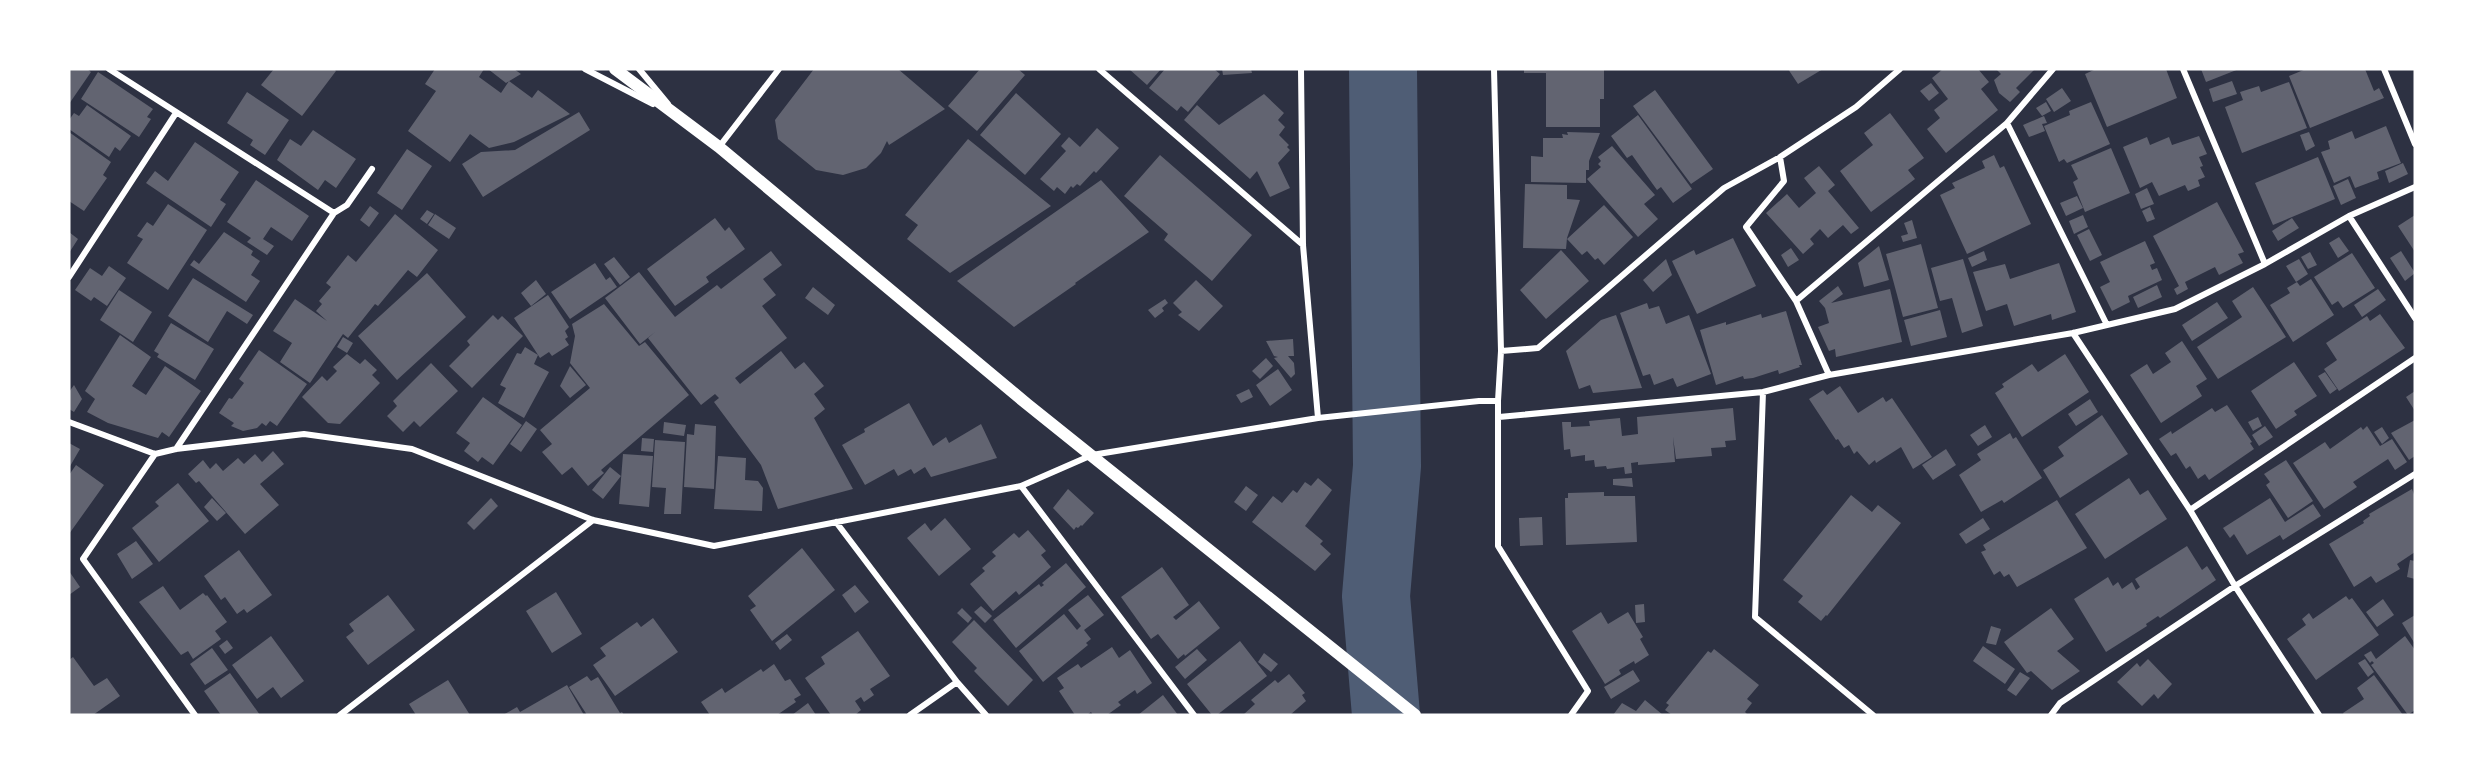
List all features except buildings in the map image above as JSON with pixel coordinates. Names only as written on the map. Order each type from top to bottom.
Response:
[{"type":"main road","points":[[615,69],[719,147],[1028,404],[1415,715]]},
{"type":"street","points":[[109,69],[334,213]]},
{"type":"street","points":[[585,69],[680,118]]},
{"type":"street","points":[[639,69],[680,118]]},
{"type":"street","points":[[719,147],[779,69]]},
{"type":"street","points":[[1099,69],[1303,245]]},
{"type":"street","points":[[1301,69],[1303,245],[1317,418]]},
{"type":"street","points":[[1494,69],[1501,351],[1498,401],[1498,546],[1587,691],[1571,715]]},
{"type":"street","points":[[1501,351],[1538,348],[1724,188],[1780,158],[1856,107],[1900,69]]},
{"type":"street","points":[[1796,301],[2007,123],[2053,69]]},
{"type":"street","points":[[2183,69],[2265,264]]},
{"type":"street","points":[[2384,69],[2415,144]]},
{"type":"street","points":[[69,277],[176,114]]},
{"type":"street","points":[[2007,123],[2106,325]]},
{"type":"street","points":[[1780,158],[1784,180],[1746,227],[1796,301],[1829,375]]},
{"type":"street","points":[[176,449],[334,213],[347,205],[372,169]]},
{"type":"street","points":[[1499,417],[1763,392],[1829,375],[2073,333],[2175,309],[2265,264],[2349,216],[2415,187]]},
{"type":"street","points":[[2349,216],[2415,318]]},
{"type":"street","points":[[2073,333],[2190,510],[2235,586],[2319,715]]},
{"type":"street","points":[[2190,510],[2415,358]]},
{"type":"street","points":[[1763,392],[1755,616],[1873,715]]},
{"type":"street","points":[[69,422],[155,454],[176,449],[304,434],[412,449],[593,520],[714,546],[1022,486],[1092,455],[1317,418],[1498,401]]},
{"type":"street","points":[[155,454],[83,559],[195,715]]},
{"type":"street","points":[[2051,715],[2060,703],[2235,586],[2415,474]]},
{"type":"street","points":[[1022,486],[1194,715]]},
{"type":"street","points":[[340,715],[593,520]]},
{"type":"street","points":[[836,522],[957,682],[986,715]]},
{"type":"street","points":[[910,715],[957,682]]},
{"type":"waterway","points":[[1383,69],[1387,466],[1376,596],[1386,715]]}]
